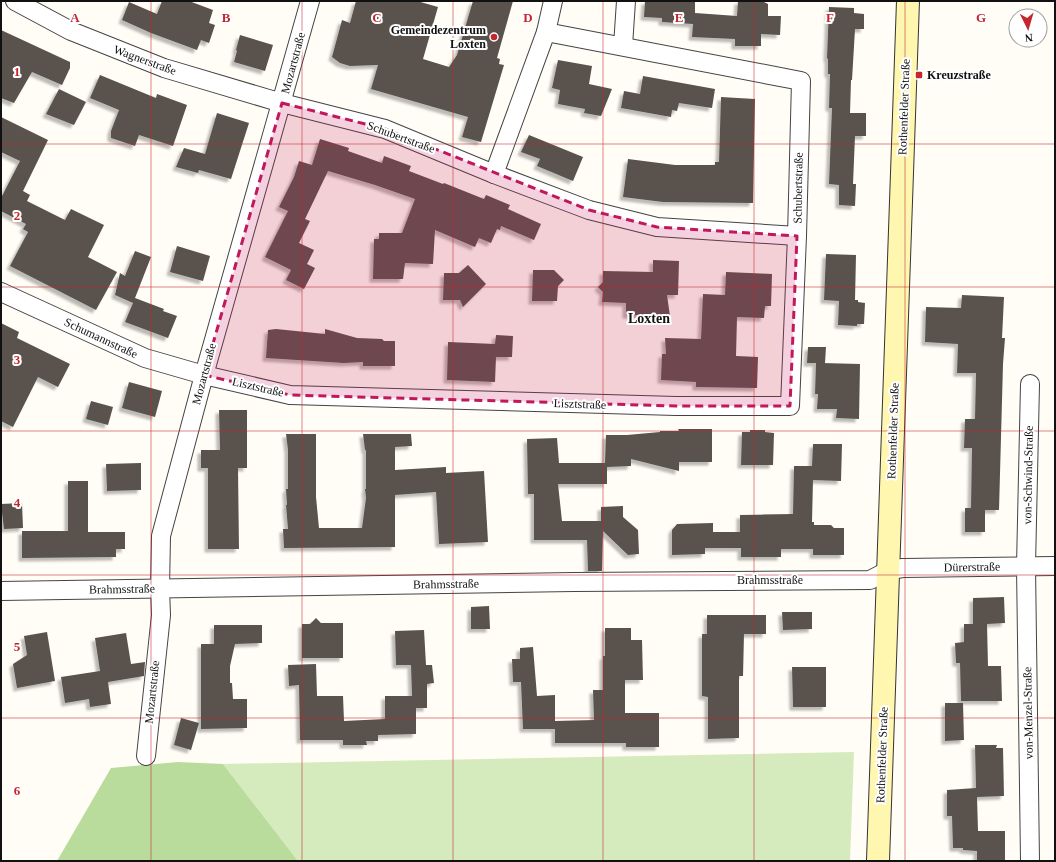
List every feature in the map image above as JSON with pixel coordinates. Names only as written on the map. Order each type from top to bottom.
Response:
[{"type":"street","name":"Wagnerstraße","points":[[15,1],[71,32],[156,65],[282,103]]},
{"type":"street","name":"Mozartstraße","points":[[146,756],[161,615],[161,536],[204,374],[310,1]]},
{"type":"street","points":[[494,174],[546,32],[553,1]]},
{"type":"street","points":[[623,46],[626,1]]},
{"type":"street","name":"Rothenfelder Straße","points":[[878,861],[908,1]]},
{"type":"street","name":"Schubertstraße","points":[[282,103],[385,129],[494,174],[589,210],[657,228],[797,236],[801,81],[546,32]]},
{"type":"street","name":"Lisztstraße","points":[[204,374],[290,395],[676,406],[790,406],[797,236]]},
{"type":"street","name":"Schumannstraße","points":[[1,292],[145,358],[204,374]]},
{"type":"street","name":"von-Schwind-Straße","points":[[1026,566],[1030,384]]},
{"type":"street","name":"von-Menzel-Straße","points":[[1026,566],[1030,861]]},
{"type":"street","name":"Dürerstraße","points":[[889,570],[903,568],[1055,566]]},
{"type":"street","name":"Brahmsstraße","points":[[1,591],[582,582],[870,580],[889,570]]},
{"type":"highlighted area","points":[[282,103],[385,129],[589,210],[657,227],[797,236],[790,406],[676,406],[290,395],[204,375]]},
{"type":"green space","points":[[854,752],[850,861],[298,861],[223,764]]},
{"type":"green space","points":[[178,762],[223,764],[298,861],[57,861],[111,768]]},
{"type":"building","points":[[162,1],[189,1],[213,10],[209,23],[215,25],[209,43],[201,40],[197,50],[151,33],[122,20],[129,2],[157,14]]},
{"type":"building","points":[[356,1],[417,1],[438,7],[423,59],[449,67],[457,55],[473,1],[513,1],[497,58],[500,59],[499,64],[504,65],[481,142],[462,137],[468,117],[371,89],[378,65],[350,66],[340,63],[332,57],[342,20],[350,23]]},
{"type":"building","points":[[645,1],[695,1],[695,13],[737,16],[738,1],[762,1],[768,4],[768,16],[781,16],[780,35],[761,34],[761,46],[735,46],[735,39],[692,37],[693,24],[662,22],[662,18],[644,17]]},
{"type":"building","points":[[829,7],[854,8],[854,13],[864,14],[864,29],[855,29],[851,80],[850,113],[866,113],[866,136],[855,136],[853,184],[856,184],[855,206],[839,205],[839,185],[829,184],[832,108],[829,108],[830,74],[828,74],[827,58]]},
{"type":"building","points":[[1,30],[70,62],[70,68],[62,85],[32,72],[14,103],[1,98]]},
{"type":"building","points":[[240,35],[273,45],[265,71],[234,62]]},
{"type":"building","points":[[558,60],[592,66],[589,84],[612,89],[601,116],[584,113],[585,109],[558,104],[560,90],[552,88]]},
{"type":"building","points":[[100,75],[156,98],[157,94],[187,105],[173,146],[139,135],[135,146],[111,138],[111,131],[119,110],[90,98]]},
{"type":"building","points":[[643,76],[715,89],[712,108],[679,103],[677,111],[672,110],[671,117],[621,108],[624,91],[640,94]]},
{"type":"building","points":[[59,89],[86,102],[74,125],[46,114]]},
{"type":"building","points":[[721,97],[755,99],[753,203],[663,202],[623,197],[628,159],[675,165],[715,165],[715,162],[719,162]]},
{"type":"building","points":[[217,113],[249,123],[231,179],[199,170],[198,173],[176,167],[184,148],[205,154]]},
{"type":"building","points":[[1,117],[48,140],[23,191],[30,195],[27,201],[65,220],[71,209],[104,225],[88,257],[117,272],[96,310],[10,266],[28,232],[23,229],[26,224],[1,211],[1,198],[20,161],[1,152]]},
{"type":"building","points":[[529,135],[583,157],[573,181],[537,166],[540,159],[521,152]]},
{"type":"building","points":[[320,139],[349,148],[348,151],[382,163],[384,156],[411,166],[409,171],[484,199],[486,195],[510,205],[508,209],[541,224],[534,240],[501,226],[500,230],[497,229],[491,243],[479,238],[475,247],[435,230],[433,264],[405,263],[403,279],[373,279],[374,239],[379,239],[379,233],[402,233],[415,199],[328,171],[305,219],[310,221],[299,243],[314,250],[307,264],[315,268],[304,289],[286,280],[291,270],[265,257],[288,211],[279,207],[294,177],[299,161],[312,165]]},
{"type":"building","points":[[177,246],[210,256],[203,281],[170,272]]},
{"type":"building","points":[[135,251],[151,257],[135,298],[164,309],[163,311],[177,316],[168,338],[125,322],[133,303],[115,295],[120,273],[125,276]]},
{"type":"building","points":[[826,254],[856,255],[855,300],[865,303],[864,324],[857,324],[857,326],[838,325],[839,301],[824,300]]},
{"type":"building","points":[[653,260],[679,261],[678,295],[667,295],[670,316],[626,315],[626,303],[602,302],[603,292],[598,287],[603,282],[603,271],[653,272]]},
{"type":"building","points":[[468,265],[486,284],[463,307],[460,300],[443,300],[444,273],[459,273]]},
{"type":"building","points":[[533,270],[554,270],[564,280],[558,286],[557,301],[532,301]]},
{"type":"building","points":[[726,272],[772,274],[771,306],[765,306],[764,318],[737,317],[736,356],[758,357],[757,388],[696,387],[696,382],[661,380],[662,354],[666,354],[665,338],[701,339],[703,294],[725,295]]},
{"type":"building","points":[[962,295],[1004,297],[1002,338],[1005,338],[999,510],[985,510],[985,532],[965,532],[965,508],[971,508],[972,448],[964,448],[965,419],[975,419],[976,373],[957,373],[958,344],[925,342],[926,307],[961,308]]},
{"type":"building","points":[[1,323],[19,332],[17,338],[70,364],[58,387],[38,377],[13,427],[1,421]]},
{"type":"building","points":[[276,329],[325,334],[325,329],[357,338],[395,341],[395,366],[363,366],[363,362],[344,363],[266,358],[268,330]]},
{"type":"building","points":[[496,335],[513,336],[512,357],[496,357],[495,382],[447,380],[448,342],[495,344]]},
{"type":"building","points":[[808,347],[826,347],[825,363],[822,363],[860,364],[859,419],[836,418],[837,409],[817,409],[818,394],[815,394],[816,363],[807,363]]},
{"type":"building","points":[[129,382],[162,391],[155,417],[122,408]]},
{"type":"building","points":[[91,401],[113,407],[108,425],[86,419]]},
{"type":"building","points":[[219,410],[247,410],[247,468],[238,468],[239,549],[208,549],[208,468],[201,468],[201,450],[220,450]]},
{"type":"building","points":[[678,429],[712,429],[712,462],[679,462],[679,471],[631,459],[631,466],[607,467],[607,484],[558,484],[562,521],[601,521],[601,507],[623,506],[623,517],[638,530],[639,554],[628,555],[603,531],[602,571],[588,571],[587,540],[534,540],[534,494],[528,494],[527,439],[557,438],[559,463],[605,463],[606,435],[679,431]]},
{"type":"building","points":[[750,430],[765,430],[765,432],[774,433],[773,465],[741,465],[742,432],[750,432]]},
{"type":"building","points":[[286,434],[316,434],[316,497],[319,528],[362,528],[366,498],[366,450],[363,434],[411,434],[412,446],[395,447],[395,470],[446,467],[446,473],[484,471],[488,542],[439,544],[436,492],[395,495],[395,547],[284,548],[283,529],[288,529],[286,489],[288,489],[288,450]]},
{"type":"building","points":[[813,444],[842,444],[841,481],[813,480],[812,522],[814,522],[814,525],[831,525],[834,528],[844,528],[844,555],[813,555],[813,549],[781,549],[781,557],[741,557],[741,548],[705,548],[705,554],[672,555],[672,530],[677,524],[713,523],[713,532],[740,532],[740,515],[793,514],[794,466],[812,466]]},
{"type":"building","points":[[141,463],[141,490],[107,491],[106,464]]},
{"type":"building","points":[[68,481],[88,481],[88,532],[125,532],[125,549],[116,549],[116,557],[22,558],[22,531],[68,531]]},
{"type":"building","points":[[22,503],[23,528],[4,529],[1,504]]},
{"type":"building","points":[[1004,597],[1005,623],[987,624],[988,666],[1001,666],[1002,701],[961,701],[960,663],[956,663],[955,643],[964,642],[964,624],[973,624],[973,598]]},
{"type":"building","points":[[489,606],[490,629],[471,629],[471,607]]},
{"type":"building","points":[[782,612],[812,612],[812,629],[783,630]]},
{"type":"building","points":[[707,615],[766,615],[766,634],[744,634],[743,676],[739,676],[739,738],[708,739],[708,697],[702,696],[702,634],[707,634]]},
{"type":"building","points":[[316,618],[321,623],[343,623],[343,658],[302,658],[302,624],[310,624]]},
{"type":"building","points":[[214,625],[262,625],[262,643],[235,644],[230,666],[230,683],[232,683],[233,699],[247,699],[247,728],[201,729],[201,644],[214,644]]},
{"type":"building","points":[[605,628],[631,628],[631,640],[642,640],[643,680],[625,680],[625,713],[659,713],[659,747],[626,747],[626,743],[555,743],[555,729],[523,729],[521,682],[513,682],[512,659],[520,659],[520,648],[533,647],[537,696],[555,695],[555,721],[594,720],[593,690],[603,690]]},
{"type":"building","points":[[424,630],[426,665],[432,665],[434,683],[427,684],[427,708],[416,708],[416,734],[378,735],[378,741],[366,741],[367,745],[343,745],[343,740],[300,740],[299,685],[289,686],[288,665],[316,664],[317,696],[343,696],[344,721],[385,719],[385,696],[412,696],[411,665],[396,665],[395,631]]},
{"type":"building","points":[[47,632],[55,681],[17,688],[13,664],[27,655],[24,636]]},
{"type":"building","points":[[126,633],[131,664],[145,662],[144,676],[108,682],[111,704],[90,707],[89,699],[65,703],[61,677],[100,671],[95,638]]},
{"type":"building","points":[[792,667],[826,667],[826,707],[793,707]]},
{"type":"building","points":[[945,703],[963,703],[964,740],[945,741]]},
{"type":"building","points":[[181,718],[199,723],[191,750],[174,745]]},
{"type":"building","points":[[975,745],[997,745],[996,748],[1003,748],[1004,796],[977,797],[978,831],[1005,831],[1005,861],[977,861],[977,851],[963,850],[963,848],[953,848],[952,816],[947,816],[947,790],[976,788]]},
{"type":"place","name":"Gemeindezentrum Loxten","points":[[494,37]]},
{"type":"place","name":"Kreuzstraße","points":[[919,75]]},
{"type":"district","name":"Loxten","points":[[649,318]]}]
